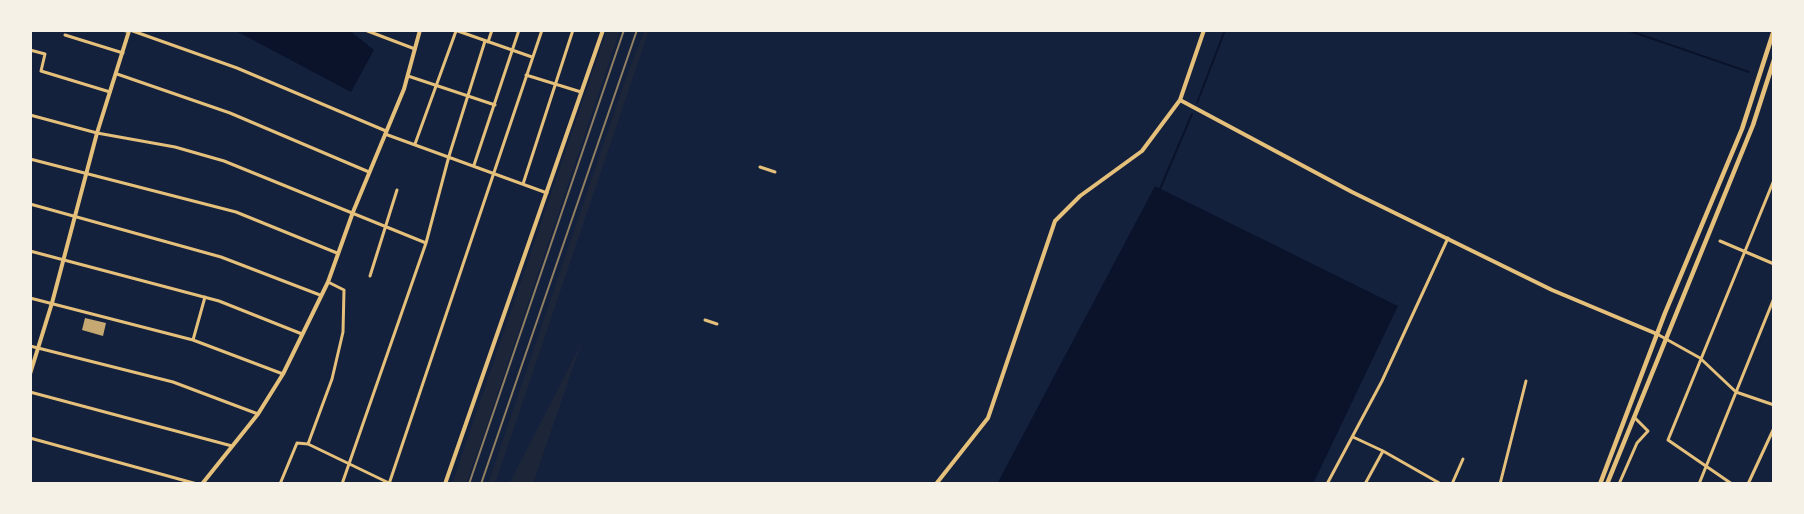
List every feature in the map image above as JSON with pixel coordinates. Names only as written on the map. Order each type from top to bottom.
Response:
[{"type":"main road","points":[[1600,484],[1657,334],[1742,129],[1774,30]]},
{"type":"main road","points":[[1607,484],[1664,338],[1753,125],[1774,60]]},
{"type":"street","points":[[30,374],[128,30],[237,68],[385,133],[547,193]]},
{"type":"street","points":[[365,30],[415,49]]},
{"type":"street","points":[[202,484],[258,414],[283,374],[328,282],[337,253],[408,76],[420,30]]},
{"type":"street","points":[[415,144],[438,85],[455,30],[532,57]]},
{"type":"street","points":[[342,484],[426,243],[449,156],[492,30]]},
{"type":"street","points":[[474,165],[519,30]]},
{"type":"street","points":[[280,484],[297,443],[308,444],[390,484],[542,30]]},
{"type":"street","points":[[523,184],[573,30]]},
{"type":"street","points":[[445,484],[603,30]]},
{"type":"street","points":[[936,484],[988,418],[1055,221],[1080,196],[1142,151],[1180,100],[1204,30]]},
{"type":"street","points":[[1669,30],[1684,30]]},
{"type":"street","points":[[65,35],[123,53]]},
{"type":"street","points":[[30,50],[45,54],[41,71],[110,92]]},
{"type":"street","points":[[117,74],[230,113],[369,172]]},
{"type":"street","points":[[526,75],[581,92]]},
{"type":"street","points":[[408,76],[495,105]]},
{"type":"street","points":[[1180,100],[1352,192],[1448,237],[1552,290],[1657,334],[1700,358],[1736,392],[1774,405]]},
{"type":"street","points":[[30,115],[97,133],[175,147],[224,161],[426,243]]},
{"type":"street","points":[[30,159],[236,212],[337,253]]},
{"type":"street","points":[[760,167],[775,172]]},
{"type":"street","points":[[1732,484],[1668,440],[1774,180]]},
{"type":"street","points":[[370,276],[397,190]]},
{"type":"street","points":[[30,204],[221,257],[320,295]]},
{"type":"street","points":[[1707,236],[1714,238]]},
{"type":"street","points":[[1327,484],[1353,437],[1448,237]]},
{"type":"street","points":[[1720,241],[1774,264]]},
{"type":"street","points":[[30,251],[205,297],[302,334]]},
{"type":"street","points":[[308,444],[332,379],[343,332],[345,290],[328,282]]},
{"type":"street","points":[[193,340],[205,297]]},
{"type":"street","points":[[30,298],[193,340],[283,374]]},
{"type":"street","points":[[1699,484],[1774,298]]},
{"type":"street","points":[[705,320],[717,324]]},
{"type":"street","points":[[30,345],[173,382],[258,414]]},
{"type":"street","points":[[1500,484],[1526,381]]},
{"type":"street","points":[[30,392],[232,446]]},
{"type":"street","points":[[1619,484],[1637,443],[1648,430],[1634,417]]},
{"type":"street","points":[[1748,484],[1774,428]]},
{"type":"street","points":[[1353,437],[1441,484]]},
{"type":"street","points":[[30,438],[197,484]]},
{"type":"street","points":[[1365,484],[1383,451]]},
{"type":"street","points":[[1452,484],[1463,459]]},
{"type":"shaded area","points":[[234,30],[349,30],[374,50],[351,92]]},
{"type":"shaded area","points":[[607,30],[620,30],[484,434],[466,484],[452,484]]},
{"type":"shaded area","points":[[645,30],[649,30],[495,484],[488,484],[627,75]]},
{"type":"shaded area","points":[[1155,186],[1398,306],[1313,484],[997,484]]},
{"type":"shaded area","points":[[583,338],[533,484],[509,484],[574,358]]},
{"type":"building","points":[[85,318],[106,323],[103,336],[82,330]]},
{"type":"waterway","points":[[1197,103],[1225,30]]},
{"type":"waterway","points":[[1627,30],[1749,72]]},
{"type":"waterway","points":[[1160,189],[1192,114]]},
{"type":"railway","points":[[469,484],[624,30]]},
{"type":"railway","points":[[481,484],[637,30]]}]
